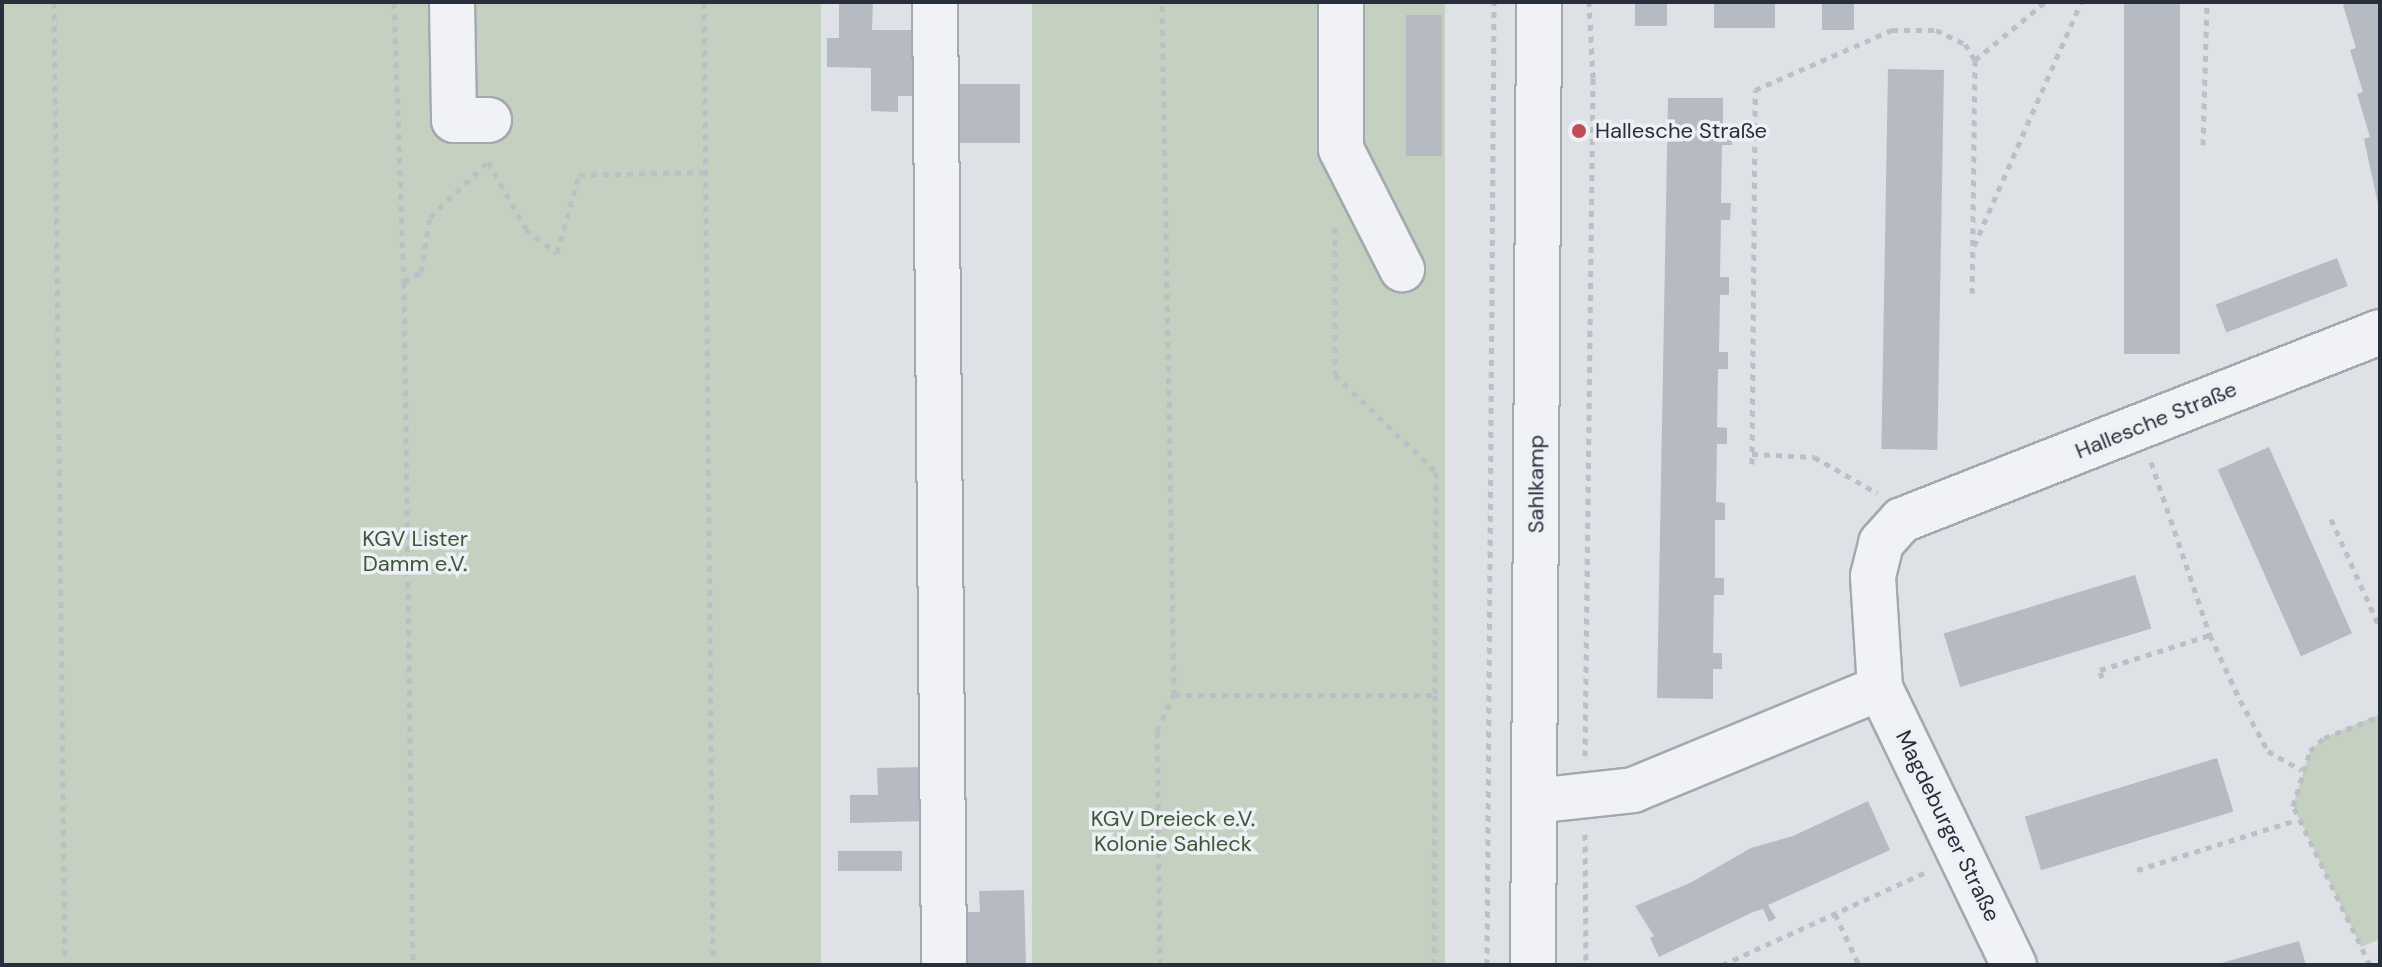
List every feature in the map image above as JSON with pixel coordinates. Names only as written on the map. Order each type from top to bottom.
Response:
[{"type":"street","points":[[452,2],[454,120],[489,120]]},
{"type":"street","points":[[935,2],[944,965]]},
{"type":"street","points":[[1341,2],[1341,149],[1402,269]]},
{"type":"street","name":"Sahlkamp","points":[[1533,965],[1539,2]]},
{"type":"street","name":"Hallesche Straße","points":[[1902,520],[2380,332]]},
{"type":"street","points":[[1534,801],[1585,798],[1633,790],[1880,688],[1873,576],[1881,543],[1902,520]]},
{"type":"street","name":"Magdeburger Straße","points":[[1880,688],[2014,965]]},
{"type":"path","points":[[54,2],[65,965]]},
{"type":"path","points":[[394,2],[404,282],[413,965]]},
{"type":"path","points":[[704,2],[713,965]]},
{"type":"path","points":[[1160,965],[1157,731],[1174,695],[1162,2]]},
{"type":"path","points":[[1487,965],[1494,2]]},
{"type":"path","points":[[1586,965],[1593,78],[1589,2]]},
{"type":"path","points":[[1975,60],[2045,2]]},
{"type":"path","points":[[1972,250],[2081,2]]},
{"type":"path","points":[[2203,145],[2207,2]]},
{"type":"path","points":[[1752,464],[1755,90],[1892,30],[1952,34],[1975,60],[1972,293]]},
{"type":"path","points":[[404,282],[421,272],[430,217],[488,162],[526,229],[557,253],[579,175],[705,172]]},
{"type":"path","points":[[1335,224],[1335,375],[1436,472],[1434,965]]},
{"type":"path","points":[[2139,427],[2210,635],[2268,751],[2301,770]]},
{"type":"path","points":[[1752,454],[1800,454],[1829,463],[1876,493],[1902,520]]},
{"type":"path","points":[[2331,519],[2380,628]]},
{"type":"path","points":[[2102,678],[2100,670],[2210,635]]},
{"type":"path","points":[[1174,695],[1435,695]]},
{"type":"path","points":[[2370,965],[2297,820],[2293,806],[2301,770],[2324,738],[2380,716]]},
{"type":"path","points":[[2137,870],[2297,820]]},
{"type":"path","points":[[1722,965],[1963,855]]},
{"type":"path","points":[[1835,914],[1859,965]]},
{"type":"green space","name":"KGV Lister Damm e.V.","points":[[2,2],[821,2],[821,965],[2,965]]},
{"type":"green space","name":"KGV Dreieck e.V. Kolonie Sahleck","points":[[1032,2],[1445,2],[1445,965],[1032,965]]},
{"type":"green space","points":[[2380,714],[2380,939],[2361,947],[2293,806],[2310,751],[2324,738]]},
{"type":"building","points":[[839,2],[873,2],[872,30],[912,30],[912,55],[927,55],[926,113],[913,113],[913,96],[898,96],[898,112],[871,111],[871,68],[827,67],[827,38],[839,38]]},
{"type":"building","points":[[1635,2],[1667,2],[1667,26],[1635,26]]},
{"type":"building","points":[[1714,2],[1775,2],[1775,28],[1714,28]]},
{"type":"building","points":[[1822,2],[1854,2],[1854,30],[1822,30]]},
{"type":"building","points":[[2124,2],[2180,2],[2180,354],[2124,354]]},
{"type":"building","points":[[2350,2],[2380,2],[2379,209],[2364,139],[2370,137],[2357,94],[2363,92],[2350,50],[2356,48],[2343,5]]},
{"type":"building","points":[[1406,15],[1442,15],[1442,156],[1406,156]]},
{"type":"building","points":[[1888,69],[1944,70],[1937,450],[1881,449]]},
{"type":"building","points":[[958,84],[1020,84],[1020,143],[958,143]]},
{"type":"building","points":[[1668,98],[1723,98],[1723,128],[1732,129],[1732,145],[1722,145],[1721,203],[1731,203],[1730,220],[1721,220],[1720,277],[1729,277],[1729,295],[1720,295],[1719,352],[1728,352],[1728,369],[1718,369],[1717,427],[1727,428],[1727,444],[1717,444],[1716,502],[1725,503],[1725,520],[1715,520],[1715,578],[1724,578],[1724,595],[1714,595],[1713,653],[1722,653],[1722,669],[1713,669],[1713,699],[1657,698]]},
{"type":"building","points":[[2337,258],[2348,286],[2226,333],[2216,305]]},
{"type":"building","points":[[2269,447],[2352,633],[2301,656],[2218,470]]},
{"type":"building","points":[[2135,575],[2151,629],[1960,687],[1944,633]]},
{"type":"building","points":[[2217,758],[2233,812],[2041,870],[2025,817]]},
{"type":"building","points":[[926,767],[927,821],[850,823],[850,795],[878,795],[877,768]]},
{"type":"building","points":[[1868,801],[1890,850],[1768,905],[1776,918],[1769,922],[1763,909],[1753,912],[1659,957],[1650,938],[1654,936],[1635,906],[1690,883],[1751,848],[1793,836]]},
{"type":"building","points":[[838,851],[902,851],[902,871],[838,871]]},
{"type":"building","points":[[1024,890],[1026,965],[965,965],[964,912],[980,912],[979,891]]},
{"type":"building","points":[[2299,941],[2306,965],[2218,965],[2218,964]]},
{"type":"place","name":"Hallesche Straße","points":[[1579,131]]}]
